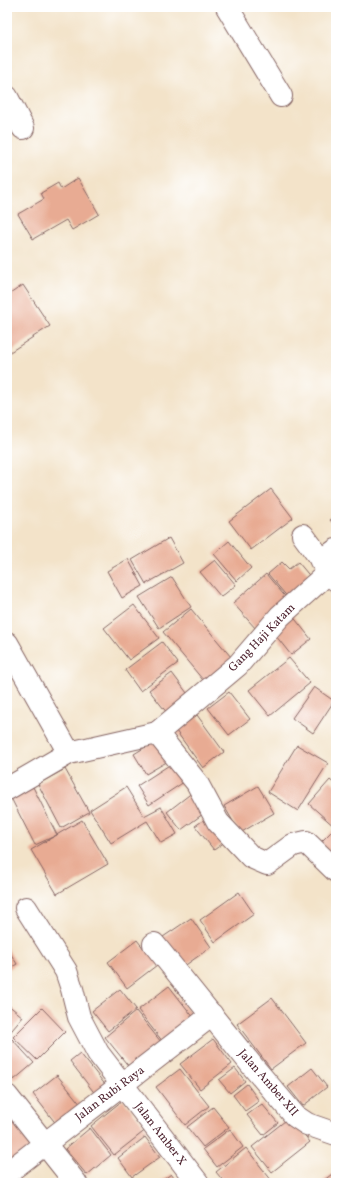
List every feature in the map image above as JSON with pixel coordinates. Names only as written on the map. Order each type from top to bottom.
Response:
[{"type":"street","points":[[227,7],[281,96]]},
{"type":"street","points":[[7,97],[23,128]]},
{"type":"street","name":"Gang Haji Katam","points":[[157,733],[238,665],[280,616],[331,566],[303,535]]},
{"type":"street","points":[[7,643],[69,753]]},
{"type":"street","points":[[7,789],[69,753],[157,733],[197,783],[218,822],[251,857],[267,864],[293,845],[306,842],[336,871]]},
{"type":"street","name":"Jalan Amber X","points":[[26,908],[66,971],[79,1017],[98,1053],[198,1183]]},
{"type":"street","name":"Jalan Amber XII","points":[[154,944],[254,1068],[295,1116],[307,1124],[336,1134]]},
{"type":"street","name":"Jalan Rubi Raya","points":[[7,1173],[212,1015]]},
{"type":"street","points":[[7,1096],[76,1183]]},
{"type":"building","points":[[78,178],[99,214],[72,230],[66,220],[33,239],[18,214],[44,199],[41,193],[58,183],[61,189]]},
{"type":"building","points":[[23,285],[50,326],[7,354],[7,296]]},
{"type":"building","points":[[271,489],[293,518],[251,550],[229,521]]},
{"type":"building","points":[[336,515],[336,527],[330,520]]},
{"type":"building","points":[[169,538],[183,563],[146,584],[132,560]]},
{"type":"building","points":[[229,541],[251,568],[237,581],[214,554]]},
{"type":"building","points":[[128,559],[143,586],[122,598],[107,571]]},
{"type":"building","points":[[215,560],[236,585],[221,597],[200,572]]},
{"type":"building","points":[[282,562],[289,569],[298,562],[313,580],[290,600],[268,574]]},
{"type":"building","points":[[266,574],[289,601],[256,629],[233,603]]},
{"type":"building","points":[[172,577],[191,607],[159,628],[139,597]]},
{"type":"building","points":[[134,605],[159,638],[129,660],[104,628]]},
{"type":"building","points":[[191,609],[236,663],[208,686],[163,632]]},
{"type":"building","points":[[292,615],[311,639],[291,655],[272,631]]},
{"type":"building","points":[[162,642],[178,663],[140,691],[125,670]]},
{"type":"building","points":[[289,658],[310,683],[270,716],[249,690]]},
{"type":"building","points":[[172,673],[193,701],[171,718],[149,690]]},
{"type":"building","points":[[314,687],[334,701],[313,733],[292,718]]},
{"type":"building","points":[[229,692],[250,719],[229,735],[208,708]]},
{"type":"building","points":[[197,715],[224,752],[203,768],[176,731]]},
{"type":"building","points":[[157,740],[170,760],[146,774],[134,754]]},
{"type":"building","points":[[297,745],[328,763],[298,811],[268,792]]},
{"type":"building","points":[[174,762],[187,780],[149,805],[137,786]]},
{"type":"building","points":[[65,769],[89,812],[61,828],[38,784]]},
{"type":"building","points":[[330,780],[336,785],[336,828],[309,804]]},
{"type":"building","points":[[258,786],[274,813],[240,833],[224,806]]},
{"type":"building","points":[[33,787],[57,835],[35,845],[11,798]]},
{"type":"building","points":[[126,787],[144,816],[161,807],[177,834],[161,843],[147,821],[111,843],[90,810]]},
{"type":"building","points":[[193,792],[207,811],[181,830],[167,812]]},
{"type":"building","points":[[208,817],[226,841],[214,850],[195,826]]},
{"type":"building","points":[[82,820],[108,864],[57,894],[31,850]]},
{"type":"building","points":[[335,828],[336,829],[336,860],[320,843]]},
{"type":"building","points":[[239,892],[254,914],[215,942],[200,920]]},
{"type":"building","points":[[191,918],[211,947],[183,967],[163,937]]},
{"type":"building","points":[[137,940],[144,949],[149,945],[161,962],[127,988],[108,962]]},
{"type":"building","points":[[7,948],[17,964],[7,970]]},
{"type":"building","points":[[169,986],[194,1018],[163,1042],[138,1010]]},
{"type":"building","points":[[120,989],[136,1009],[108,1031],[92,1011]]},
{"type":"building","points":[[272,998],[306,1043],[271,1069],[237,1024]]},
{"type":"building","points":[[7,1004],[23,1017],[7,1036]]},
{"type":"building","points":[[42,1008],[65,1032],[37,1060],[13,1037]]},
{"type":"building","points":[[136,1011],[161,1042],[130,1068],[105,1037]]},
{"type":"building","points":[[12,1039],[34,1063],[14,1080],[7,1072],[7,1044]]},
{"type":"building","points":[[213,1039],[232,1064],[200,1089],[180,1064]]},
{"type":"building","points":[[80,1053],[107,1087],[96,1095],[70,1061]]},
{"type":"building","points":[[235,1068],[245,1081],[230,1093],[219,1080]]},
{"type":"building","points":[[312,1068],[327,1087],[303,1106],[288,1087]]},
{"type":"building","points":[[180,1069],[209,1106],[185,1125],[156,1087]]},
{"type":"building","points":[[57,1075],[81,1105],[57,1125],[33,1094]]},
{"type":"building","points":[[247,1084],[259,1101],[245,1111],[233,1095]]},
{"type":"building","points":[[123,1100],[147,1129],[114,1155],[91,1126]]},
{"type":"building","points":[[7,1103],[38,1141],[7,1166]]},
{"type":"building","points":[[262,1104],[278,1123],[263,1135],[247,1115]]},
{"type":"building","points":[[213,1107],[229,1127],[203,1147],[187,1127]]},
{"type":"building","points":[[290,1117],[310,1142],[272,1172],[252,1147]]},
{"type":"building","points":[[90,1128],[111,1155],[87,1175],[65,1149]]},
{"type":"building","points":[[230,1129],[243,1147],[217,1167],[203,1149]]},
{"type":"building","points":[[145,1137],[160,1157],[132,1177],[118,1158]]},
{"type":"building","points":[[246,1148],[272,1181],[270,1183],[225,1183],[216,1172]]},
{"type":"building","points":[[336,1171],[336,1183],[325,1183],[323,1181]]},
{"type":"building","points":[[171,1174],[178,1183],[159,1183]]}]
